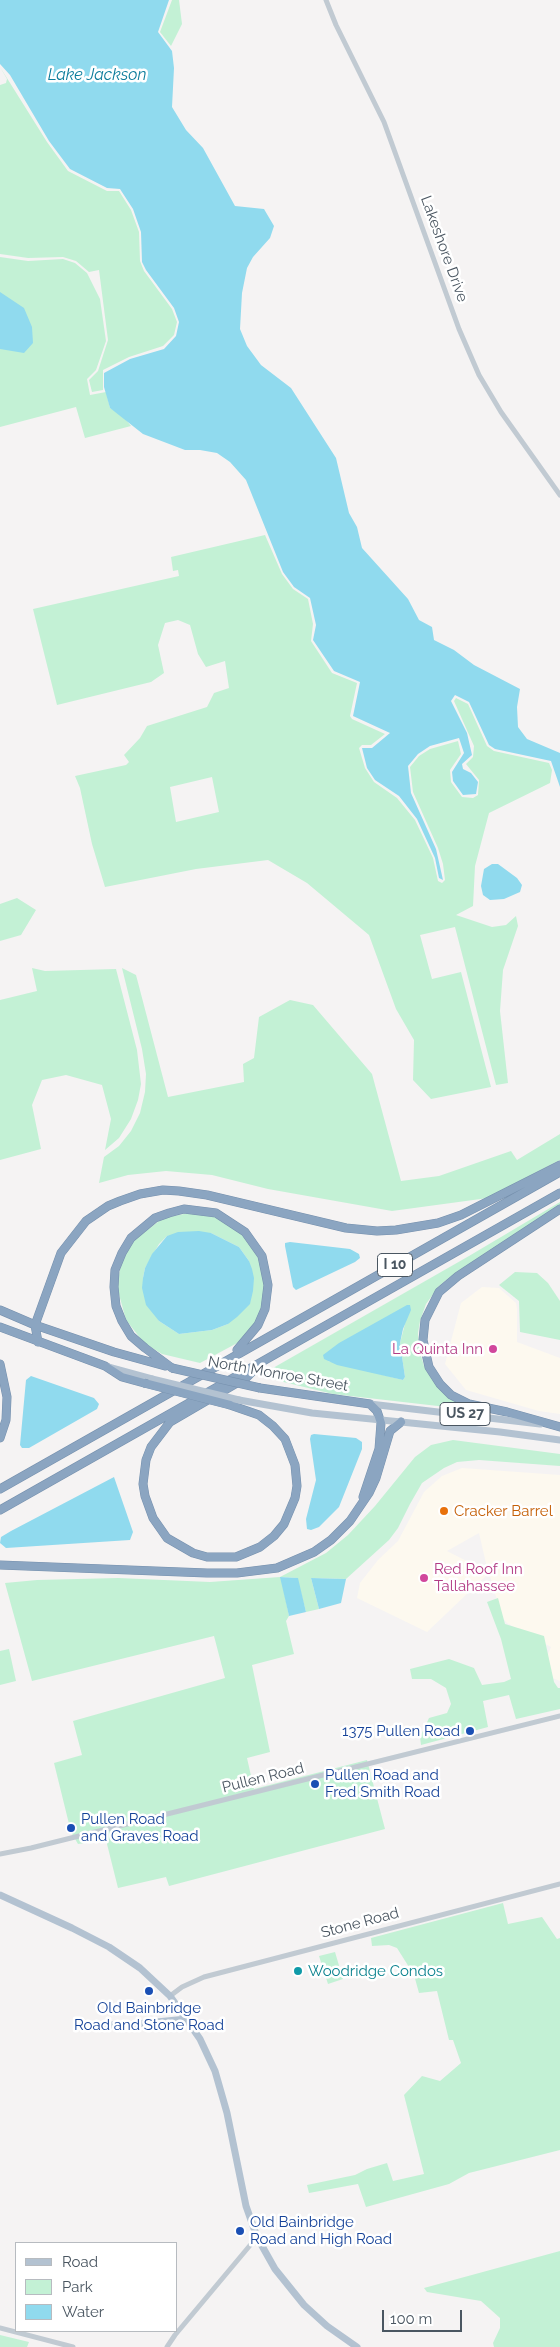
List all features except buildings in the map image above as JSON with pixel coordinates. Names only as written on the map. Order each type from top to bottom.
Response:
[{"type":"highway","points":[[38,1342],[35,1325],[60,1255],[70,1239],[95,1214],[108,1206],[140,1194],[163,1190],[179,1191],[346,1228],[396,1230],[438,1223],[461,1215],[560,1165]]},
{"type":"highway","name":"I 10","points":[[0,1489],[230,1357],[560,1172]]},
{"type":"highway","name":"I 10","points":[[0,1510],[560,1193]]},
{"type":"highway","points":[[172,1368],[131,1336],[119,1314],[114,1287],[115,1270],[131,1238],[155,1218],[184,1209],[216,1213],[230,1220],[245,1232],[262,1256],[268,1285],[265,1309],[258,1325],[230,1357]]},
{"type":"highway","points":[[560,1209],[458,1276],[439,1292],[425,1320],[423,1340],[425,1355],[432,1373],[452,1395],[469,1404],[507,1412],[560,1427]]},
{"type":"highway","name":"North Monroe Street","points":[[0,1310],[35,1325],[114,1352],[172,1368],[260,1388],[370,1404]]},
{"type":"highway","name":"North Monroe Street","points":[[0,1327],[105,1366]]},
{"type":"highway","points":[[0,1364],[7,1397],[6,1420],[0,1438]]},
{"type":"highway","points":[[105,1366],[122,1377],[144,1383],[230,1405],[259,1414],[285,1440],[295,1465],[297,1486],[295,1498],[284,1524],[274,1536],[260,1547],[236,1557],[207,1557],[192,1553],[168,1538],[153,1518],[144,1490],[146,1460],[151,1447],[170,1422],[247,1377],[258,1365]]},
{"type":"highway","points":[[360,1508],[378,1454],[381,1420],[370,1404]]},
{"type":"highway","points":[[0,1565],[207,1573],[254,1572],[277,1568],[314,1552],[331,1540],[360,1508],[376,1478],[390,1431],[401,1422]]},
{"type":"main road","name":"North Monroe Street","points":[[105,1366],[239,1400],[312,1413],[560,1440]]},
{"type":"main road","name":"North Monroe Street","points":[[370,1404],[484,1416],[560,1427]]},
{"type":"main road","points":[[0,1895],[109,1947],[140,1968],[170,1996],[209,2055],[222,2090],[243,2192],[257,2237],[276,2269],[304,2305],[327,2326],[357,2347]]},
{"type":"main road","points":[[107,2024],[126,2025],[187,2019]]},
{"type":"street","name":"Lakeshore Drive","points":[[326,0],[336,25],[384,122],[459,329],[479,375],[501,412],[560,495]]},
{"type":"street","name":"Pullen Road","points":[[0,1854],[49,1844],[560,1716]]},
{"type":"street","name":"Stone Road","points":[[170,1996],[182,1986],[204,1978],[560,1884]]},
{"type":"street","points":[[178,2331],[257,2237]]},
{"type":"street","points":[[0,2328],[15,2332]]},
{"type":"street","points":[[15,2332],[73,2347]]},
{"type":"street","points":[[168,2347],[178,2332]]},
{"type":"shaded area","name":"La Quinta Inn","points":[[482,1287],[499,1288],[516,1303],[517,1342],[560,1358],[560,1414],[539,1411],[466,1390],[445,1364],[461,1303]]},
{"type":"shaded area","points":[[462,1468],[560,1475],[560,1681],[540,1673],[551,1647],[507,1623],[502,1617],[489,1573],[427,1632],[357,1598],[360,1583],[378,1560],[398,1541],[424,1492],[442,1476]],"holes":[[[479,1533],[488,1572],[447,1551]]]},
{"type":"green space","points":[[172,0],[179,0],[182,24],[171,46],[160,32]]},
{"type":"green space","points":[[0,67],[47,142],[68,171],[107,191],[119,191],[131,210],[139,232],[140,261],[144,271],[172,309],[177,322],[174,335],[163,346],[129,357],[103,370],[103,390],[92,392],[89,380],[98,371],[108,340],[99,270],[89,272],[76,261],[63,257],[28,258],[0,254],[0,85],[6,83],[7,79]]},
{"type":"green space","points":[[0,257],[28,261],[63,259],[75,263],[87,273],[100,299],[106,341],[96,370],[87,379],[90,395],[106,392],[110,408],[122,415],[131,426],[85,438],[76,407],[0,427]]},
{"type":"green space","points":[[265,535],[282,574],[293,589],[308,599],[313,624],[311,641],[332,673],[357,683],[350,716],[352,719],[385,734],[371,745],[362,745],[359,748],[365,768],[374,782],[397,798],[415,820],[433,858],[438,881],[442,883],[445,880],[443,864],[438,848],[413,792],[410,767],[419,756],[430,749],[458,741],[461,754],[450,770],[451,782],[462,797],[473,798],[478,795],[479,780],[466,764],[473,757],[474,746],[454,701],[456,698],[468,704],[487,746],[494,751],[549,763],[552,770],[550,783],[489,813],[475,866],[473,906],[456,915],[492,927],[506,925],[516,916],[518,926],[503,970],[500,1011],[508,1083],[496,1085],[455,927],[420,935],[432,979],[461,972],[491,1087],[431,1099],[413,1080],[414,1040],[396,1009],[369,935],[307,883],[268,860],[196,869],[105,887],[92,844],[80,788],[75,776],[126,765],[129,762],[124,755],[140,738],[147,726],[207,707],[214,693],[229,688],[225,661],[206,667],[198,654],[190,625],[178,620],[165,623],[158,645],[164,673],[151,682],[57,705],[33,609],[179,576],[178,570],[173,571],[171,557]],"holes":[[[212,777],[219,812],[176,822],[170,787]]]},
{"type":"green space","points":[[17,898],[36,910],[21,935],[0,941],[0,904]]},
{"type":"green space","points":[[32,968],[45,971],[116,969],[137,1050],[141,1084],[138,1100],[131,1119],[119,1138],[105,1150],[111,1119],[102,1085],[66,1075],[42,1080],[32,1105],[41,1149],[0,1160],[0,1000],[37,991]]},
{"type":"green space","points":[[122,968],[136,975],[168,1097],[244,1082],[243,1064],[254,1058],[259,1017],[290,1000],[313,1005],[372,1074],[401,1181],[439,1176],[511,1151],[517,1160],[560,1134],[560,1160],[488,1198],[392,1211],[268,1189],[212,1175],[166,1171],[128,1175],[99,1183],[104,1157],[119,1146],[131,1131],[140,1113],[145,1092],[146,1074],[142,1049]]},
{"type":"green space","points":[[560,1202],[560,1207],[453,1277],[451,1276],[439,1286],[426,1304],[418,1333],[419,1349],[424,1366],[438,1387],[464,1409],[333,1394],[259,1376]],"holes":[[[406,1320],[400,1343],[405,1377],[403,1380],[328,1361]]]},
{"type":"green space","points":[[189,1213],[220,1218],[241,1231],[259,1256],[265,1290],[263,1306],[255,1324],[241,1341],[200,1363],[162,1354],[144,1343],[126,1320],[117,1287],[121,1263],[134,1240],[163,1218]],"holes":[[[211,1233],[239,1247],[249,1261],[228,1324],[212,1330],[179,1334],[159,1321],[143,1278],[145,1268],[159,1244],[167,1236]]]},
{"type":"green space","points":[[515,1272],[537,1273],[548,1283],[560,1301],[560,1340],[520,1332],[519,1301],[499,1285]]},
{"type":"green space","points":[[453,1440],[560,1454],[560,1466],[479,1460],[457,1462],[444,1468],[422,1483],[398,1528],[389,1540],[346,1579],[311,1578],[319,1609],[306,1612],[297,1578],[281,1577],[289,1616],[286,1621],[294,1654],[252,1665],[270,1752],[247,1758],[254,1789],[367,1760],[385,1829],[169,1886],[166,1877],[118,1888],[106,1840],[78,1844],[71,1832],[54,1763],[82,1755],[73,1721],[225,1678],[214,1636],[32,1681],[5,1583],[37,1580],[118,1578],[210,1582],[280,1577],[326,1553],[348,1535],[375,1506],[415,1457],[431,1445]]},
{"type":"green space","points":[[498,1598],[505,1624],[544,1636],[554,1682],[560,1688],[560,1709],[516,1719],[509,1695],[483,1701],[488,1727],[421,1745],[420,1737],[429,1718],[447,1713],[451,1704],[446,1688],[431,1679],[412,1679],[410,1669],[449,1659],[474,1668],[482,1685],[504,1682],[511,1679],[501,1639],[487,1602]]},
{"type":"green space","points":[[9,1649],[16,1681],[0,1685],[0,1651]]},
{"type":"green space","points":[[503,1903],[508,1924],[542,1917],[557,1939],[560,1938],[560,2150],[469,2173],[449,2184],[366,2207],[358,2184],[309,2193],[307,2185],[355,2175],[387,2163],[393,2181],[424,2174],[404,2095],[422,2076],[440,2081],[461,2063],[453,2040],[449,2040],[437,1991],[419,1993],[414,1975],[397,1948],[389,1945],[372,1946],[371,1938]]},
{"type":"green space","points":[[335,1952],[343,1979],[328,1984],[319,1956]]},
{"type":"green space","points":[[560,2251],[560,2347],[494,2347],[493,2343],[500,2328],[500,2318],[481,2301],[427,2292],[424,2288]]},
{"type":"green space","points":[[0,2335],[29,2342],[27,2347],[0,2347]]},
{"type":"water","name":"Lake Jackson","points":[[0,0],[169,0],[158,32],[172,51],[174,68],[172,107],[186,130],[203,148],[235,206],[264,209],[274,226],[270,238],[253,257],[247,268],[242,293],[240,329],[247,346],[261,365],[291,388],[336,458],[349,513],[357,527],[362,548],[408,599],[419,620],[432,627],[434,640],[454,650],[474,665],[520,689],[517,707],[518,727],[527,739],[560,753],[560,787],[551,761],[495,749],[489,745],[469,702],[455,695],[451,701],[467,733],[472,755],[462,764],[463,769],[471,773],[478,782],[476,794],[463,795],[453,781],[452,772],[464,753],[459,738],[430,746],[418,754],[408,766],[411,793],[436,849],[443,880],[439,878],[435,858],[417,819],[399,796],[375,780],[367,768],[362,748],[372,748],[390,733],[353,716],[360,682],[334,671],[313,640],[316,625],[310,598],[294,587],[283,572],[246,480],[230,462],[217,453],[185,450],[143,434],[110,408],[104,387],[104,373],[130,359],[164,349],[176,336],[179,322],[174,308],[142,262],[141,232],[133,209],[120,189],[107,188],[70,169],[49,141],[10,75],[0,64]]},
{"type":"water","points":[[0,292],[24,308],[32,327],[33,343],[24,353],[0,349]]},
{"type":"water","points":[[492,864],[498,864],[517,878],[522,885],[520,892],[504,899],[490,900],[483,895],[481,886],[484,869]]},
{"type":"water","points":[[199,1231],[211,1233],[239,1247],[252,1269],[254,1278],[253,1291],[250,1304],[228,1324],[212,1330],[179,1334],[159,1321],[146,1305],[142,1288],[143,1278],[145,1268],[152,1254],[167,1236],[178,1232]]},
{"type":"water","points":[[285,1243],[350,1249],[359,1254],[360,1258],[296,1290],[293,1287],[285,1246]]},
{"type":"water","points":[[410,1305],[411,1310],[403,1329],[400,1343],[405,1377],[403,1380],[337,1365],[324,1359],[323,1355],[339,1343]]},
{"type":"water","points":[[31,1376],[94,1398],[99,1404],[97,1409],[29,1448],[22,1448],[20,1445],[26,1380]]},
{"type":"water","points":[[311,1435],[356,1438],[362,1442],[362,1449],[339,1507],[319,1527],[311,1530],[307,1529],[306,1519],[316,1480],[310,1439]]},
{"type":"water","points":[[114,1477],[133,1532],[130,1540],[6,1548],[0,1543],[1,1537],[11,1531]]},
{"type":"water","points":[[280,1577],[298,1578],[306,1612],[289,1616]]},
{"type":"water","points":[[311,1578],[346,1579],[341,1603],[319,1609]]},
{"type":"place","name":"La Quinta Inn","points":[[493,1349]]},
{"type":"place","name":"Cracker Barrel","points":[[444,1511]]},
{"type":"place","name":"Red Roof Inn Tallahassee","points":[[424,1578]]},
{"type":"place","name":"1375 Pullen Road","points":[[470,1731]]},
{"type":"place","name":"Pullen Road and Fred Smith Road","points":[[315,1784]]},
{"type":"place","name":"Pullen Road and Graves Road","points":[[71,1828]]},
{"type":"place","name":"Woodridge Condos","points":[[298,1971]]},
{"type":"place","name":"Old Bainbridge Road and Stone Road","points":[[149,1991]]},
{"type":"place","name":"Old Bainbridge Road and High Road","points":[[240,2231]]}]
